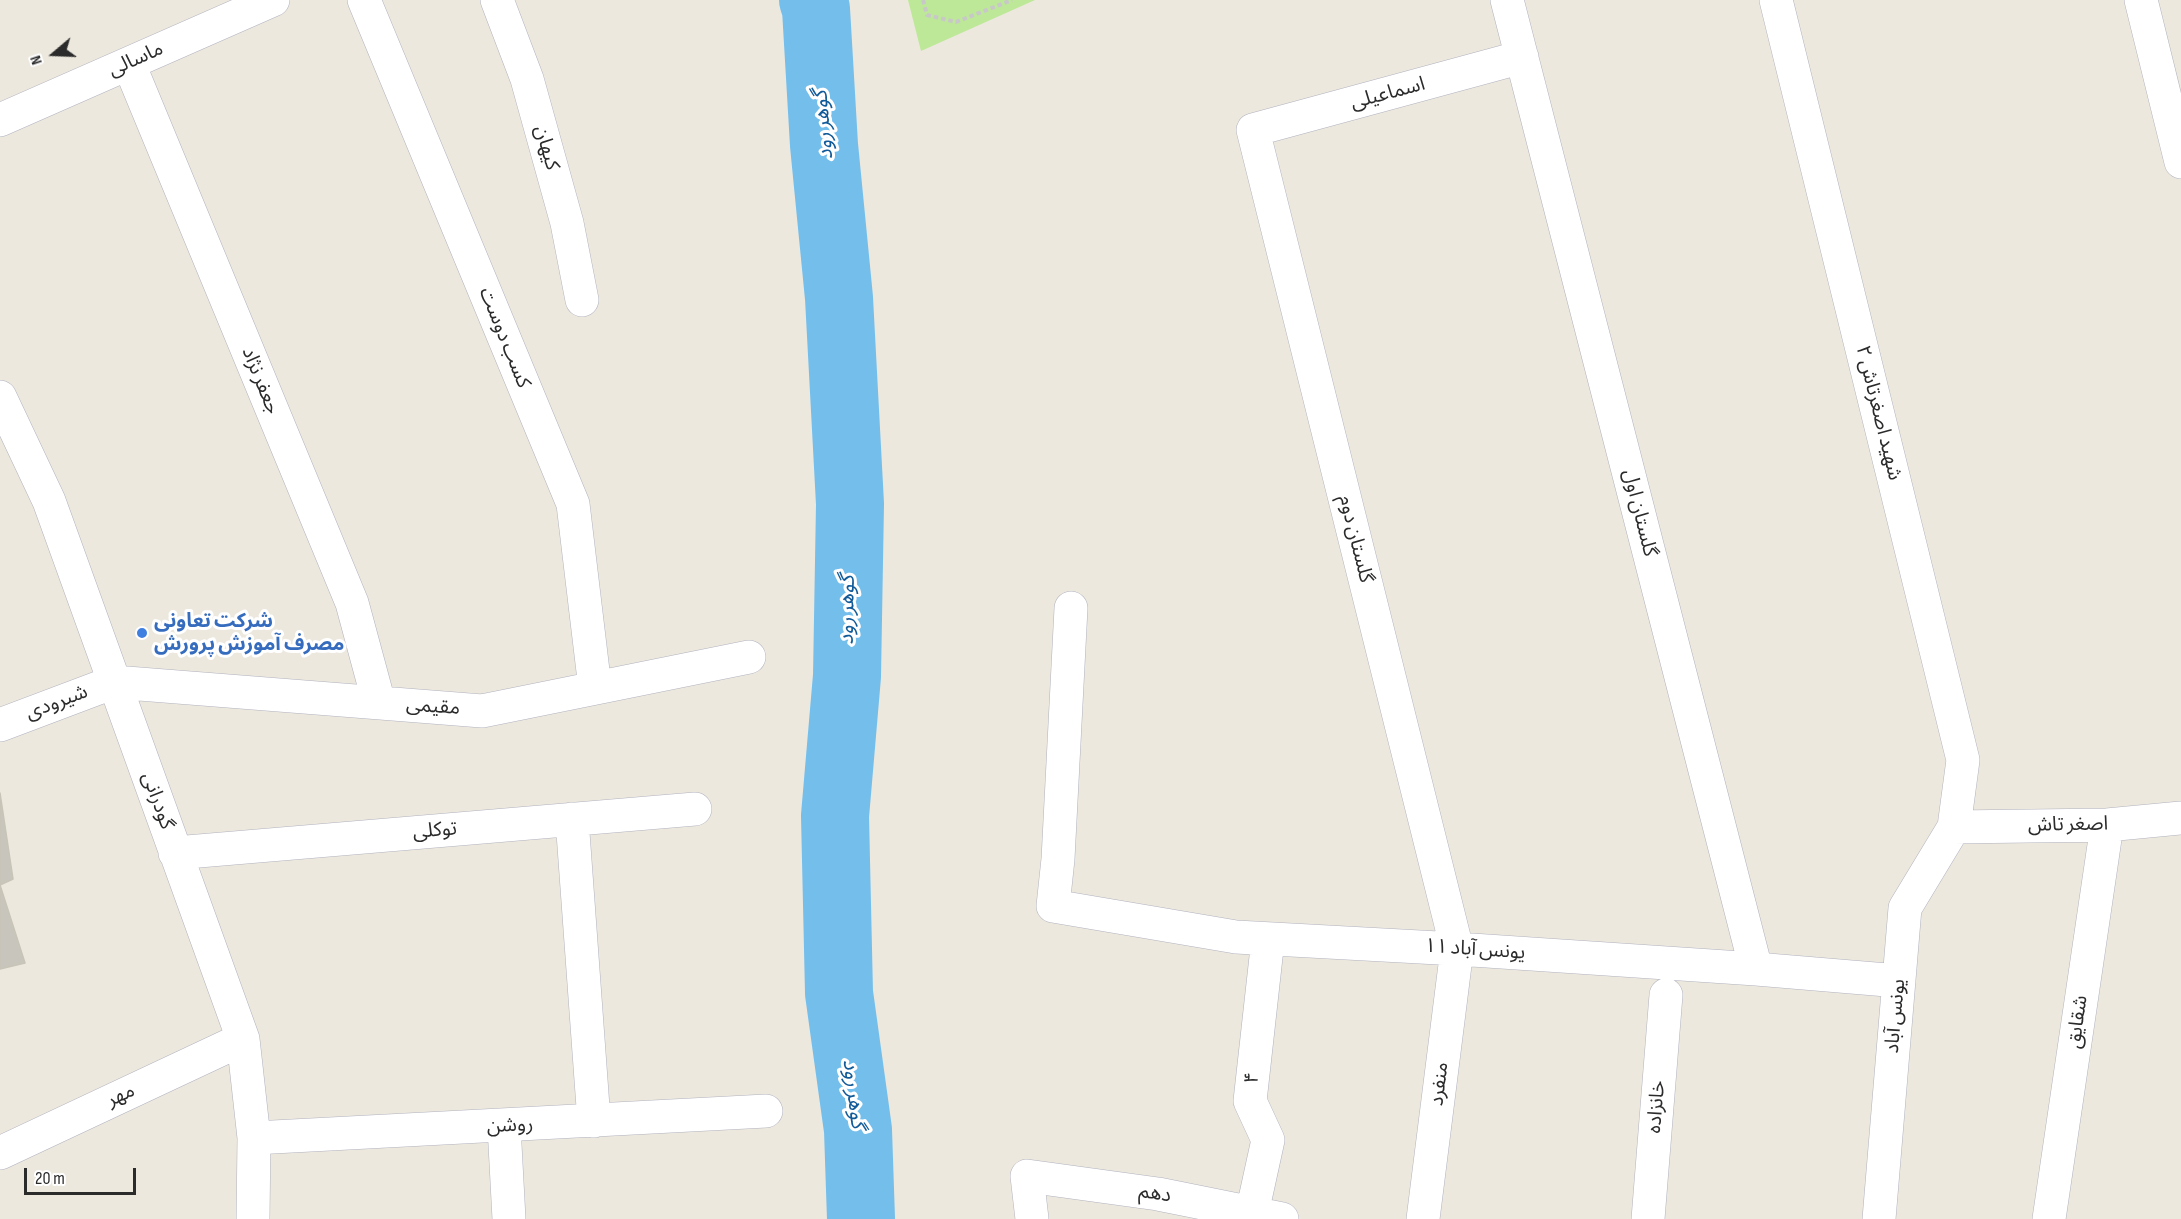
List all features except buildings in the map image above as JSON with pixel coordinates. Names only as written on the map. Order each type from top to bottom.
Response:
[{"type":"street","name":"ماسالی","points":[[0,120],[273,0]]},
{"type":"street","name":"کسب دوست","points":[[364,0],[573,504],[595,688]]},
{"type":"street","name":"کیهان","points":[[497,0],[527,79],[567,223],[582,300]]},
{"type":"street","name":"گلستان اول","points":[[1507,0],[1756,969]]},
{"type":"street","name":"شهید اصغرتاش ۲","points":[[1776,0],[1963,760],[1954,827]]},
{"type":"street","points":[[2141,0],[2181,162]]},
{"type":"street","name":"اسماعیلی","points":[[1253,130],[1522,57]]},
{"type":"street","name":"جعفر نژاد","points":[[129,64],[352,603],[379,703]]},
{"type":"street","name":"گلستان دوم","points":[[1253,130],[1457,949]]},
{"type":"street","name":"گودرانی","points":[[0,397],[49,501],[243,1040],[254,1138],[253,1219]]},
{"type":"street","name":"یونس آباد ۱۱","points":[[1071,609],[1058,859],[1053,906],[1236,937],[1457,949],[1899,981]]},
{"type":"street","name":"مقیمی","points":[[114,681],[482,711],[749,657]]},
{"type":"street","name":"شیرودی","points":[[0,724],[114,681]]},
{"type":"street","name":"توکلی","points":[[175,853],[695,809]]},
{"type":"street","name":"اصغر تاش","points":[[1954,827],[2107,825],[2181,818]]},
{"type":"street","points":[[572,819],[594,1121]]},
{"type":"street","name":"شقایق","points":[[2049,1219],[2107,825]]},
{"type":"street","name":"یونس آباد","points":[[1879,1219],[1905,908],[1954,827]]},
{"type":"street","name":"۴","points":[[1267,1216],[1268,1140],[1250,1101],[1268,939]]},
{"type":"street","name":"منفرد","points":[[1423,1219],[1457,949]]},
{"type":"street","name":"خانزاده","points":[[1648,1219],[1666,995]]},
{"type":"street","name":"مهر","points":[[0,1153],[243,1040]]},
{"type":"street","name":"روشن","points":[[254,1138],[766,1111]]},
{"type":"street","points":[[504,1126],[509,1219]]},
{"type":"street","name":"دهم","points":[[1032,1219],[1027,1176],[1158,1194],[1195,1210],[1267,1216]]},
{"type":"path","points":[[923,0],[927,15],[956,22],[1012,0]]},
{"type":"green space","points":[[908,0],[1035,0],[921,51]]},
{"type":"waterway","name":"گوهر رود","points":[[813,0],[816,9],[824,145],[839,298],[850,504],[847,676],[835,816],[839,993],[858,1130],[861,1219]]},
{"type":"place","name":"شرکت تعاونی مصرف آموزش پرورش","points":[[142,633]]}]
